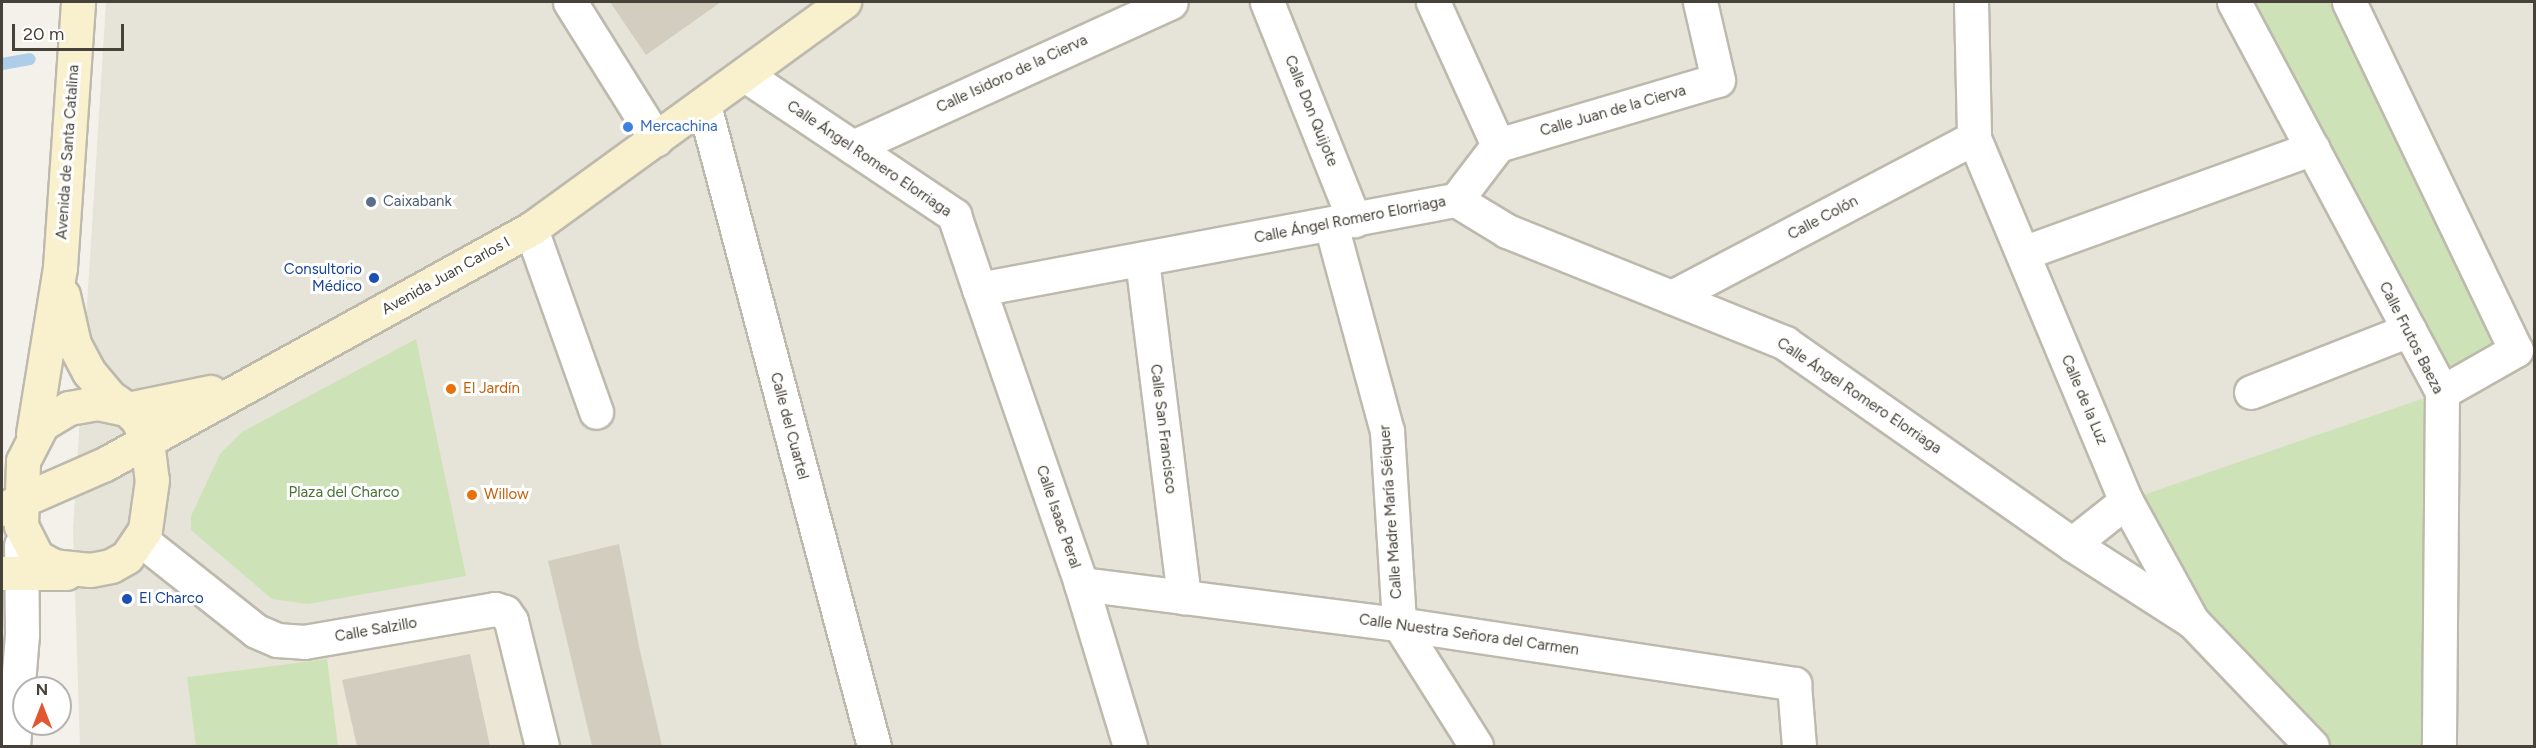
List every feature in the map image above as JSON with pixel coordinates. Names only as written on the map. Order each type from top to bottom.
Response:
[{"type":"main road","name":"Avenida de Santa Catalina","points":[[33,434],[60,267],[78,2]]},
{"type":"main road","name":"Avenida Juan Carlos I","points":[[14,512],[531,229],[844,2]]},
{"type":"main road","name":"Avenida de Santa Catalina","points":[[60,267],[74,344],[99,386],[127,409]]},
{"type":"main road","points":[[79,571],[54,566],[37,557],[14,512],[21,469],[33,434],[55,414],[85,404],[127,409],[195,397],[285,365]]},
{"type":"main road","points":[[12,574],[79,571],[127,557],[140,539],[152,504],[147,441],[138,420],[127,409]]},
{"type":"street","points":[[570,2],[656,139]]},
{"type":"street","name":"Calle Isidoro de la Cierva","points":[[852,147],[1171,2]]},
{"type":"street","name":"Calle Don Quijote","points":[[1267,2],[1342,223]]},
{"type":"street","points":[[1433,2],[1498,145],[1456,200]]},
{"type":"street","name":"Calle Juan de la Cierva","points":[[1498,145],[1718,80],[1700,2]]},
{"type":"street","name":"Calle de la Luz","points":[[1971,2],[1974,138],[2126,501],[2192,621],[2312,747]]},
{"type":"street","name":"Calle Frutos Baeza","points":[[2234,2],[2442,392],[2439,747]]},
{"type":"street","points":[[2349,2],[2516,350],[2442,392]]},
{"type":"street","name":"Calle Ángel Romero Elorriaga","points":[[745,75],[954,215],[979,289],[1456,200],[1507,231],[1785,343],[2072,544],[2192,621]]},
{"type":"street","name":"Calle del Cuartel","points":[[705,105],[874,747]]},
{"type":"street","name":"Calle Colón","points":[[1672,297],[1974,138]]},
{"type":"street","points":[[2023,253],[2313,148]]},
{"type":"street","name":"Calle Madre María Séiquer","points":[[1342,223],[1387,431],[1399,624],[1476,747]]},
{"type":"street","points":[[531,229],[596,412]]},
{"type":"street","name":"Calle San Francisco","points":[[1142,260],[1184,597]]},
{"type":"street","name":"Calle Isaac Peral","points":[[979,289],[1081,584],[1130,747]]},
{"type":"street","points":[[2251,392],[2409,330]]},
{"type":"street","points":[[2072,544],[2126,501]]},
{"type":"street","points":[[14,512],[12,574],[22,635],[14,747]]},
{"type":"street","name":"Calle Salzillo","points":[[140,539],[256,631],[277,640],[304,642],[495,609],[505,612],[511,621],[542,747]]},
{"type":"street","points":[[22,635],[31,612],[79,571]]},
{"type":"street","name":"Calle Nuestra Señora del Carmen","points":[[1081,584],[1399,624],[1794,684],[1799,747]]},
{"type":"shaded area","points":[[106,2],[2534,2],[2534,746],[80,746],[73,529]]},
{"type":"shaded area","points":[[511,621],[542,746],[196,746],[187,677],[327,659]]},
{"type":"green space","points":[[2234,2],[2349,2],[2516,350],[2442,393],[2439,746],[2312,746],[2192,621],[2126,501],[2442,392]]},
{"type":"green space","name":"Plaza del Charco","points":[[416,339],[466,576],[308,604],[272,599],[191,530],[191,516],[220,454],[242,432]]},
{"type":"green space","points":[[327,659],[338,746],[196,746],[187,677]]},
{"type":"building","points":[[610,2],[721,2],[646,55]]},
{"type":"building","points":[[619,544],[662,746],[592,746],[548,561]]},
{"type":"building","points":[[470,654],[490,746],[357,746],[342,680]]},
{"type":"waterway","points":[[2,64],[30,59]]},
{"type":"place","name":"Mercachina","points":[[628,127]]},
{"type":"place","name":"Caixabank","points":[[371,202]]},
{"type":"place","name":"Consultorio Médico","points":[[374,278]]},
{"type":"place","name":"El Jardín","points":[[451,389]]},
{"type":"place","name":"Willow","points":[[472,495]]},
{"type":"place","name":"El Charco","points":[[127,599]]}]
